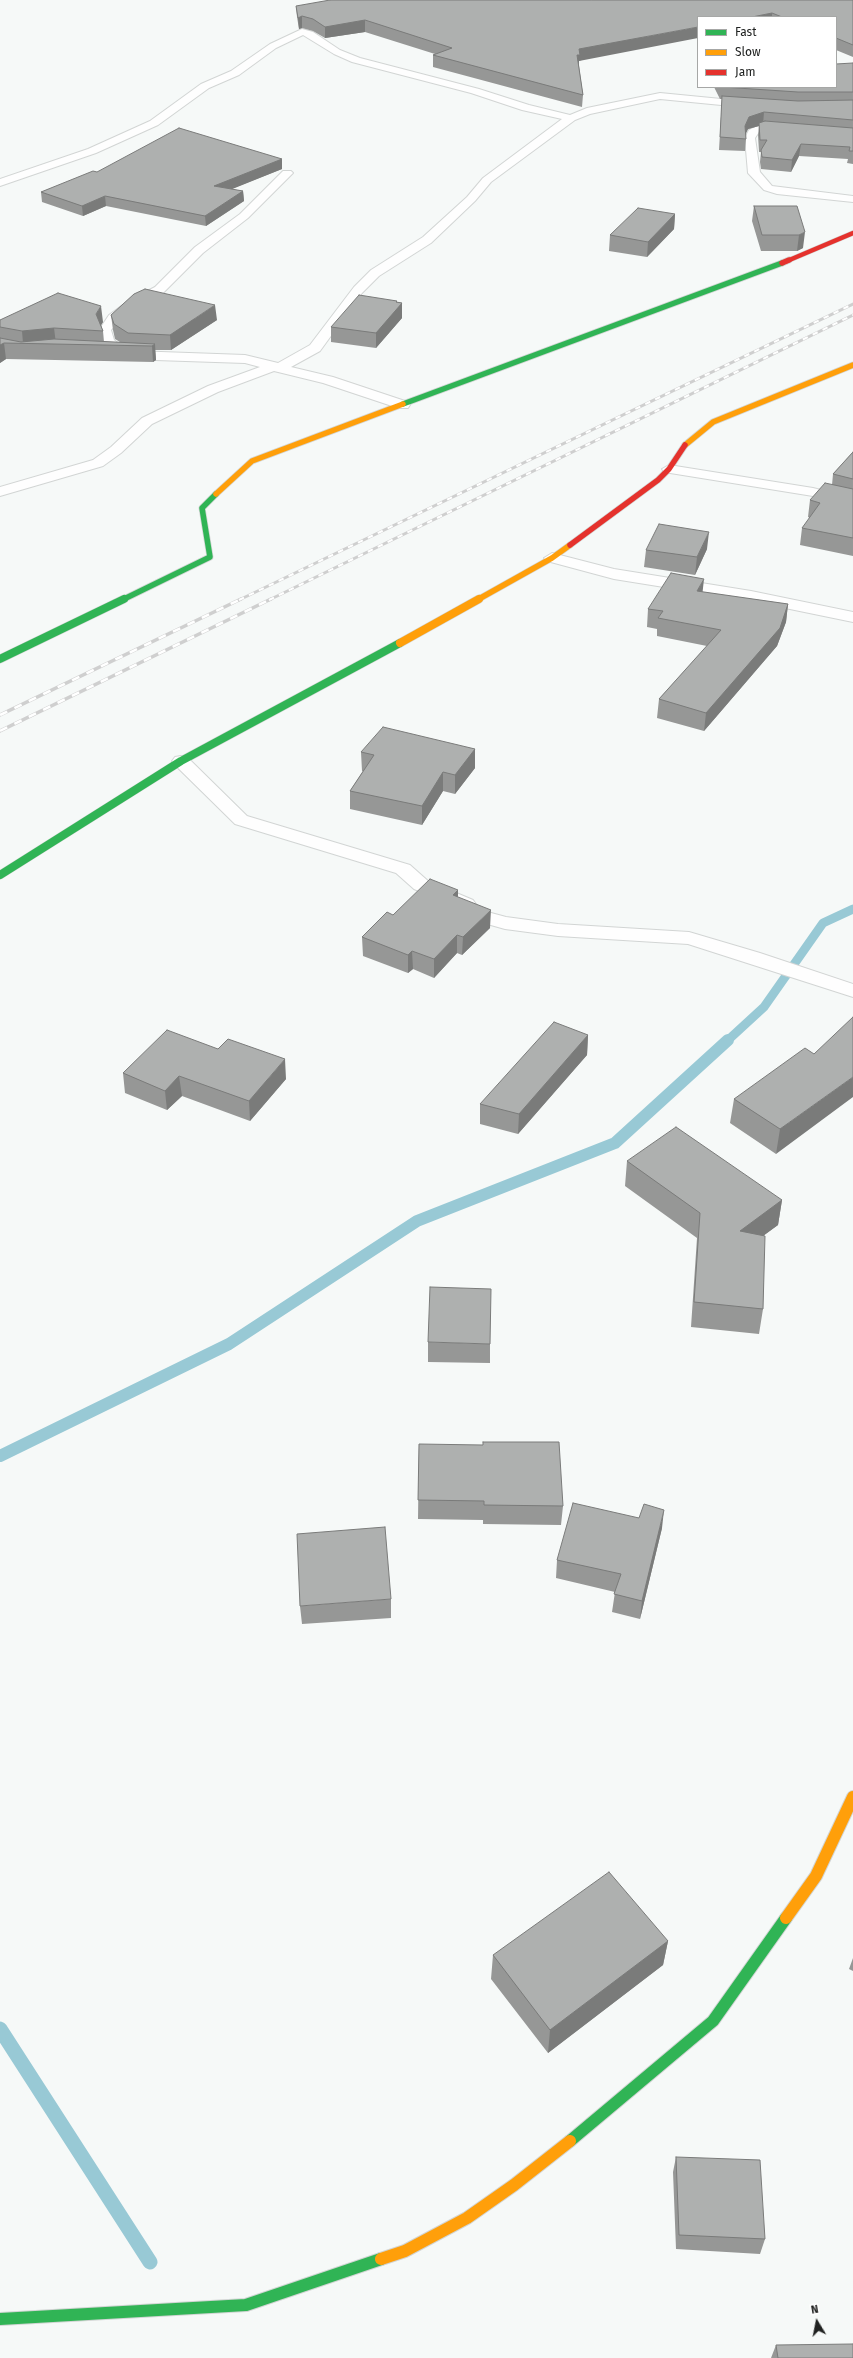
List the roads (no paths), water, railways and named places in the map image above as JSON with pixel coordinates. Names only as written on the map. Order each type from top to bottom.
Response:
[{"type":"street","points":[[0,182],[92,150],[154,123],[205,86],[235,73],[273,46],[303,32],[337,52],[356,60],[475,91],[526,108],[571,118]]},
{"type":"street","points":[[0,492],[28,482],[98,463],[116,450],[148,422],[213,389],[277,367],[318,359],[358,290],[375,273],[427,240],[471,199],[487,180],[571,118],[587,111],[660,96],[725,104],[761,105]]},
{"type":"street","points":[[799,131],[763,129],[753,132],[750,138],[754,174],[768,188],[777,191],[853,199]]},
{"type":"street","points":[[130,355],[114,347],[108,341],[105,330],[114,318],[131,305],[159,290],[199,250],[244,216],[287,173]]},
{"type":"street","points":[[0,659],[210,557],[202,508],[252,461],[787,261],[853,233]]},
{"type":"street","points":[[100,353],[245,359],[328,380],[403,405]]},
{"type":"street","points":[[318,359],[328,380]]},
{"type":"street","points":[[0,874],[181,761],[363,664],[552,558],[669,469],[687,442],[713,422],[853,365]]},
{"type":"street","points":[[669,469],[812,492],[853,502]]},
{"type":"street","points":[[552,558],[614,574],[751,596],[853,617]]},
{"type":"street","points":[[181,761],[241,820],[403,869],[421,885],[466,904],[473,914],[505,923],[558,930],[689,938],[754,956],[853,991]]},
{"type":"street","points":[[0,2319],[246,2306],[405,2250],[467,2218],[514,2185],[597,2120],[713,2021],[816,1876],[853,1797]]},
{"type":"waterway","points":[[727,1041],[764,1007],[823,923],[853,909]]},
{"type":"waterway","points":[[0,1456],[229,1344],[417,1221],[615,1143],[728,1040]]},
{"type":"waterway","points":[[0,2029],[150,2262]]},
{"type":"railway","points":[[239,600],[853,304]]},
{"type":"railway","points":[[269,600],[853,315]]},
{"type":"railway","points":[[0,715],[241,599]]},
{"type":"railway","points":[[0,731],[271,599]]}]
